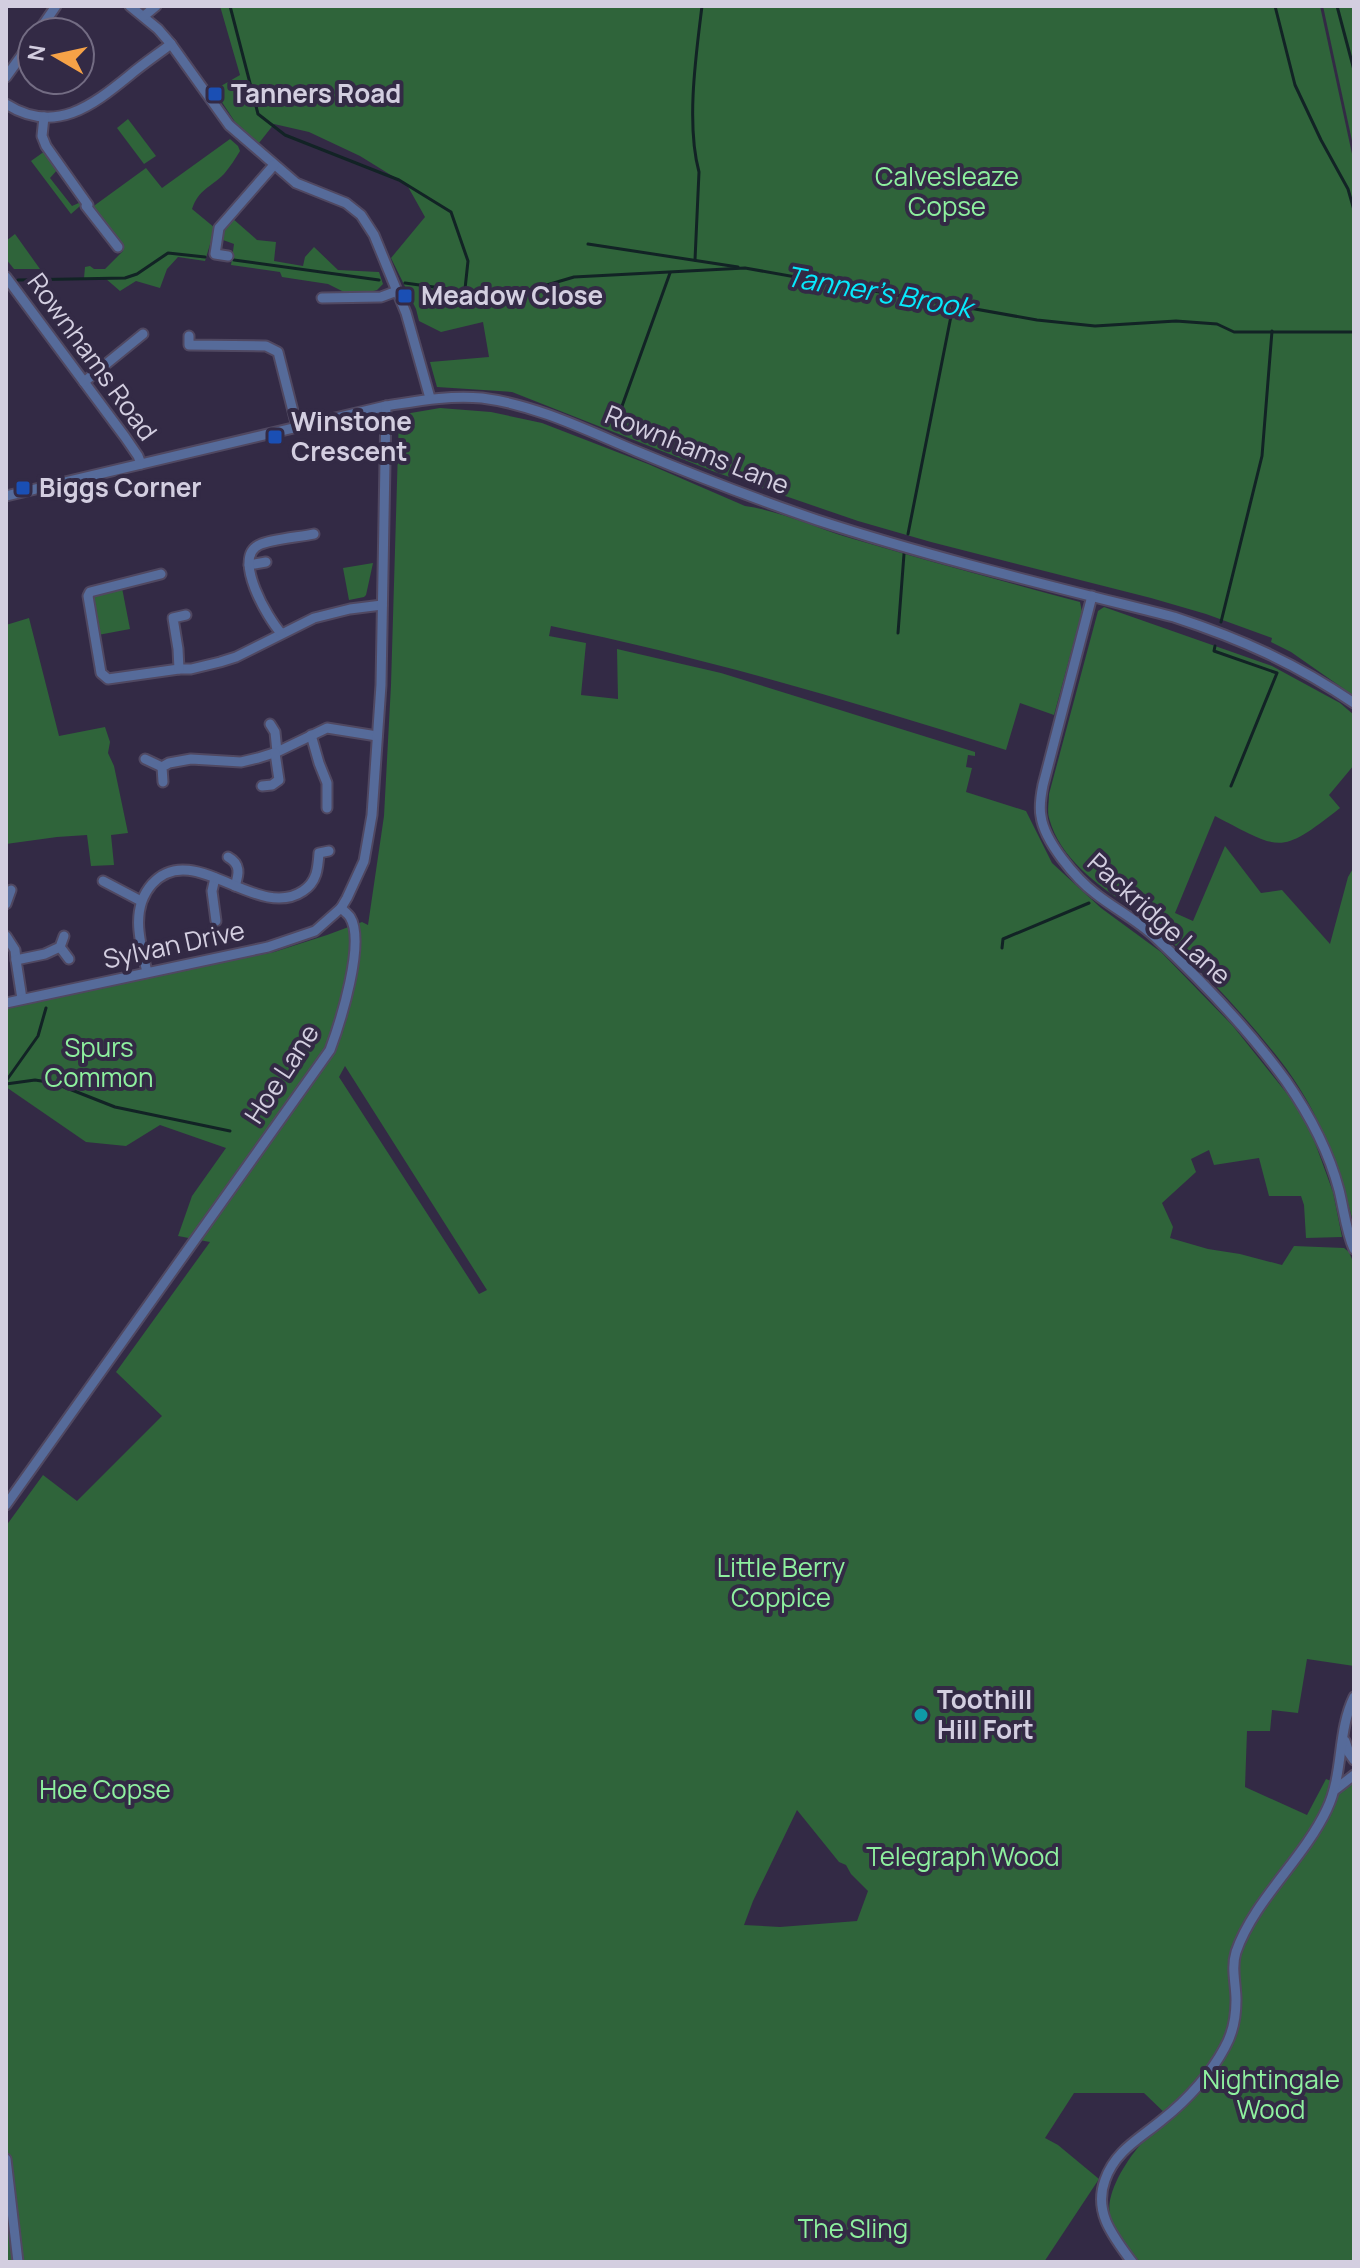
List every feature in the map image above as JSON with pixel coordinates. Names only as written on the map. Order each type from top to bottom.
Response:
[{"type":"street","points":[[130,6],[171,44],[229,125],[296,183],[346,203],[361,215],[374,235],[406,313],[430,398]]},
{"type":"street","points":[[144,16],[156,6]]},
{"type":"street","points":[[6,104],[15,110],[44,117],[63,117],[88,107],[171,44]]},
{"type":"street","points":[[44,117],[42,136],[46,146],[118,247]]},
{"type":"street","points":[[228,256],[215,254],[219,228],[274,165]]},
{"type":"street","name":"Rownhams Road","points":[[6,277],[141,464]]},
{"type":"street","points":[[322,298],[381,297],[397,291]]},
{"type":"street","points":[[84,382],[143,334]]},
{"type":"street","points":[[189,345],[266,346],[278,352],[297,427]]},
{"type":"street","name":"Rownhams Lane","points":[[6,496],[386,406],[430,398],[479,398],[524,407],[562,420],[717,484],[821,521],[885,541],[1174,617],[1256,647],[1293,665],[1354,703]]},
{"type":"street","points":[[341,908],[360,871],[370,833],[381,685],[386,406]]},
{"type":"street","points":[[281,633],[270,621],[261,603],[249,565],[251,554],[261,544],[314,534]]},
{"type":"street","points":[[249,565],[266,562]]},
{"type":"street","points":[[161,574],[90,592],[88,598],[101,673],[108,679],[191,669],[236,657],[281,633],[327,615],[382,605]]},
{"type":"street","name":"Packridge Lane","points":[[1092,596],[1043,785],[1041,817],[1044,828],[1080,880],[1152,935],[1218,1001],[1284,1079],[1303,1106],[1328,1160],[1354,1249]]},
{"type":"street","points":[[179,669],[173,618],[186,615]]},
{"type":"street","points":[[262,786],[279,780],[275,732],[270,724]]},
{"type":"street","points":[[162,767],[191,759],[241,762],[276,753],[327,728],[377,736]]},
{"type":"street","points":[[311,735],[327,783],[327,808]]},
{"type":"street","points":[[145,759],[162,767]]},
{"type":"street","points":[[162,767],[163,782]]},
{"type":"street","points":[[311,779],[322,772]]},
{"type":"street","points":[[147,972],[139,935],[141,901],[157,879],[172,871],[192,871],[271,898],[288,897],[314,881],[319,852]]},
{"type":"street","points":[[235,886],[239,872],[232,860],[246,855]]},
{"type":"street","points":[[215,878],[212,891],[216,921]]},
{"type":"street","points":[[103,881],[141,901]]},
{"type":"street","points":[[6,904],[11,890]]},
{"type":"street","name":"Sylvan Drive","points":[[6,1003],[268,947],[315,931],[341,908]]},
{"type":"street","name":"Hoe Lane","points":[[6,1505],[330,1050],[344,1011],[356,939],[351,919],[341,908]]},
{"type":"street","points":[[6,936],[12,942],[22,999]]},
{"type":"street","points":[[16,960],[45,954],[60,947],[64,936]]},
{"type":"street","points":[[60,947],[69,959]]},
{"type":"street","points":[[1132,2262],[1101,2212],[1101,2197],[1110,2168],[1124,2149],[1184,2101],[1206,2076],[1231,2035],[1236,2001],[1233,1968],[1240,1944],[1271,1892],[1313,1838],[1336,1789],[1348,1711],[1354,1697]]},
{"type":"street","points":[[1344,1738],[1354,1760]]},
{"type":"street","points":[[1336,1789],[1354,1775]]},
{"type":"street","points":[[6,2159],[18,2262]]},
{"type":"green space","name":"Calvesleaze Copse","points":[[220,6],[1320,6],[1354,163],[1354,696],[1291,652],[1271,642],[1272,638],[1206,614],[858,521],[715,472],[512,392],[437,387],[430,362],[489,357],[483,322],[441,332],[419,321],[391,258],[425,217],[407,185],[360,156],[309,132],[274,124],[259,143],[235,122],[214,90],[240,75]]},
{"type":"green space","points":[[1323,6],[1354,6],[1354,150]]},
{"type":"green space","points":[[128,119],[156,156],[144,164],[117,128]]},
{"type":"green space","points":[[230,139],[240,151],[224,174],[198,197],[192,209],[215,228],[205,261],[178,257],[167,269],[160,288],[136,281],[120,291],[105,278],[84,278],[85,267],[105,269],[123,251],[91,208],[146,168],[162,188]]},
{"type":"green space","points":[[45,151],[58,169],[50,178],[72,206],[81,202],[71,214],[31,161]]},
{"type":"green space","points":[[232,218],[257,240],[276,242],[274,261],[303,266],[305,257],[314,247],[338,270],[379,272],[383,284],[370,292],[344,292],[328,284],[282,277],[280,272],[231,265],[234,244],[223,240],[222,233]]},
{"type":"green space","points":[[15,234],[40,269],[14,269],[6,259],[6,241]]},
{"type":"green space","points":[[440,408],[491,412],[542,423],[745,506],[1080,602],[1082,612],[1054,715],[1020,703],[1006,750],[837,698],[666,652],[551,626],[549,636],[586,643],[581,695],[618,699],[617,649],[721,673],[975,752],[975,756],[968,755],[966,767],[972,768],[966,792],[1026,811],[1052,863],[1101,908],[1161,952],[1233,1026],[1289,1096],[1310,1129],[1333,1192],[1342,1237],[1306,1238],[1301,1196],[1269,1196],[1259,1158],[1214,1165],[1209,1150],[1191,1159],[1196,1172],[1162,1203],[1173,1227],[1170,1238],[1282,1265],[1294,1246],[1344,1248],[1354,1264],[1354,1666],[1307,1659],[1298,1713],[1272,1710],[1270,1731],[1247,1731],[1245,1787],[1307,1815],[1326,1779],[1344,1786],[1354,1781],[1354,2262],[1140,2262],[1122,2240],[1112,2221],[1109,2206],[1114,2187],[1130,2157],[1170,2118],[1144,2093],[1074,2093],[1045,2138],[1099,2179],[1044,2262],[6,2262],[6,1526],[43,1475],[77,1501],[162,1416],[116,1372],[210,1242],[178,1236],[192,1196],[226,1148],[160,1125],[126,1146],[86,1142],[6,1087],[6,1009],[274,952],[362,922],[368,925],[384,816],[399,415]],"holes":[[[345,1066],[487,1290],[479,1294],[339,1077]],[[797,1810],[839,1862],[846,1865],[868,1891],[857,1921],[780,1927],[744,1925]]]},
{"type":"green space","points":[[373,563],[366,595],[349,600],[343,568]]},
{"type":"green space","points":[[122,588],[130,629],[98,635],[94,596]]},
{"type":"green space","points":[[1104,607],[1272,666],[1340,703],[1354,715],[1354,765],[1329,795],[1340,808],[1304,834],[1279,843],[1254,836],[1215,816],[1175,913],[1193,921],[1225,846],[1261,893],[1282,890],[1330,944],[1348,877],[1354,867],[1354,1225],[1326,1138],[1305,1098],[1279,1059],[1203,973],[1154,925],[1081,869],[1054,833],[1048,815],[1049,794],[1098,611]]},
{"type":"green space","points":[[29,618],[59,736],[105,727],[110,742],[108,753],[114,766],[128,833],[111,835],[114,865],[91,866],[87,835],[6,844],[6,625]]},
{"type":"waterway","points":[[230,6],[258,114],[285,135],[399,180],[451,212],[468,261],[466,291]]},
{"type":"waterway","points":[[695,260],[699,172],[693,111],[702,6]]},
{"type":"waterway","points":[[1275,6],[1295,85],[1348,189],[1354,210]]},
{"type":"waterway","points":[[1337,6],[1354,70]]},
{"type":"waterway","points":[[588,244],[738,267]]},
{"type":"waterway","points":[[18,280],[125,278],[137,274],[168,253],[205,257]]},
{"type":"waterway","points":[[234,260],[379,280]]},
{"type":"waterway","name":"Tanner's Brook","points":[[405,283],[506,297],[574,277],[745,268],[1037,320],[1095,326],[1176,321],[1217,324],[1234,332],[1354,332]]},
{"type":"waterway","points":[[617,420],[670,273]]},
{"type":"waterway","points":[[908,534],[953,306]]},
{"type":"waterway","points":[[1221,622],[1262,456],[1272,331]]},
{"type":"waterway","points":[[898,633],[904,554]]},
{"type":"waterway","points":[[1215,646],[1214,651],[1277,673],[1231,786]]},
{"type":"waterway","points":[[1002,948],[1003,939],[1089,903]]},
{"type":"waterway","points":[[6,1081],[38,1036],[46,1008]]},
{"type":"waterway","points":[[6,1084],[35,1080],[54,1083],[115,1107],[230,1131]]},
{"type":"place","name":"Tanners Road","points":[[215,94]]},
{"type":"place","name":"Meadow Close","points":[[405,296]]},
{"type":"place","name":"Winstone Crescent","points":[[275,437]]},
{"type":"place","name":"Biggs Corner","points":[[23,488]]},
{"type":"place","name":"Toothill Hill Fort","points":[[921,1715]]},
{"type":"park label","name":"Spurs Common","points":[[99,1063]]},
{"type":"park label","name":"Little Berry Coppice","points":[[781,1583]]},
{"type":"park label","name":"Hoe Copse","points":[[105,1790]]},
{"type":"park label","name":"Telegraph Wood","points":[[963,1857]]},
{"type":"park label","name":"Nightingale Wood","points":[[1271,2095]]},
{"type":"park label","name":"The Sling","points":[[853,2229]]}]
